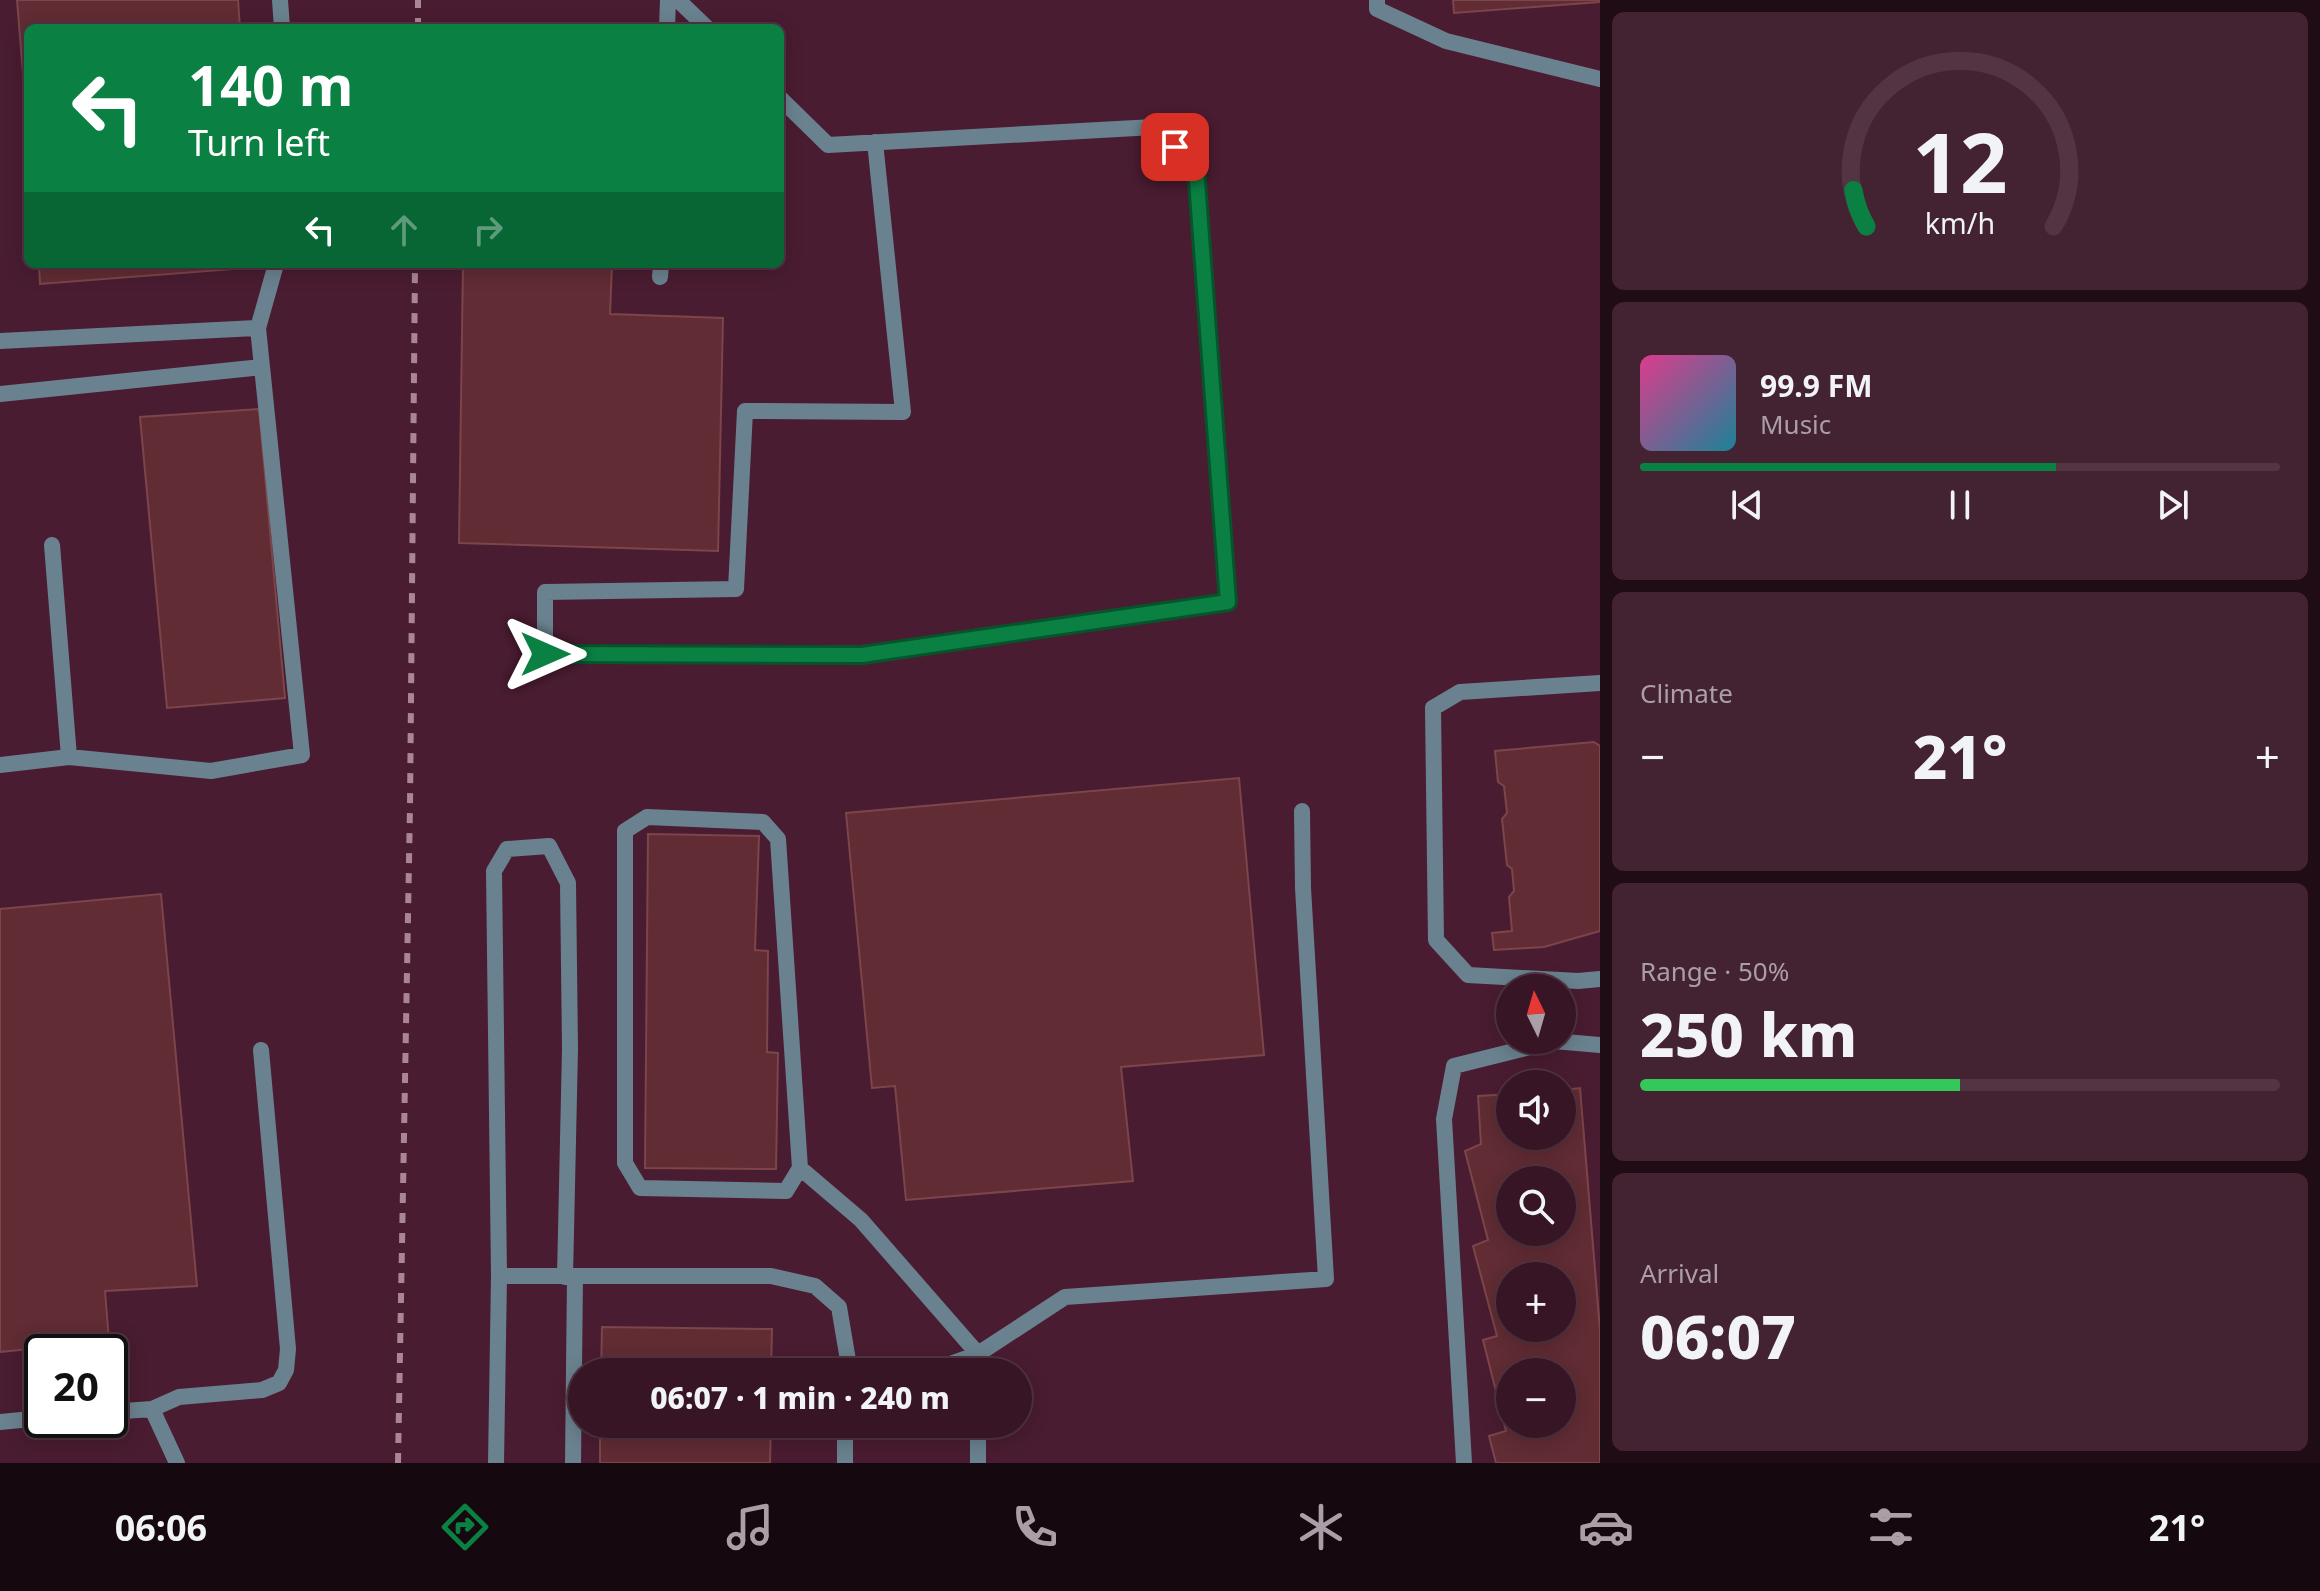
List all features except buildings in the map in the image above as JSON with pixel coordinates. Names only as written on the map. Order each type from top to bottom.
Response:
[{"type":"street","points":[[280,0],[282,24]]},
{"type":"street","points":[[667,24],[668,0]]},
{"type":"street","points":[[678,0],[703,24]]},
{"type":"street","points":[[1377,0],[1377,9],[1446,41],[1600,79]]},
{"type":"street","points":[[784,102],[828,145],[875,142],[1154,127],[1196,168],[1228,602],[862,655],[545,654],[545,592],[736,589],[745,411],[903,412],[875,142]]},
{"type":"street","points":[[0,765],[69,757],[211,771],[302,755],[258,328],[275,268]]},
{"type":"street","points":[[0,341],[258,328]]},
{"type":"street","points":[[0,394],[262,367]]},
{"type":"street","points":[[52,545],[69,757]]},
{"type":"street","points":[[1600,683],[1460,692],[1433,708],[1436,940],[1468,975],[1578,981],[1600,979]]},
{"type":"street","points":[[967,1358],[978,1354],[1065,1297],[1326,1279],[1303,888],[1302,811]]},
{"type":"street","points":[[800,1168],[786,1191],[640,1188],[625,1163],[625,831],[647,817],[763,822],[778,839],[800,1168],[861,1220],[978,1354],[978,1358]]},
{"type":"street","points":[[496,1463],[499,1276],[494,871],[507,849],[549,846],[568,883],[573,1463]]},
{"type":"street","points":[[1464,1463],[1444,1119],[1454,1066],[1554,1041],[1600,1045]]},
{"type":"street","points":[[128,1411],[152,1409],[179,1397],[262,1390],[279,1383],[286,1370],[288,1349],[261,1050]]},
{"type":"street","points":[[499,1276],[771,1276],[815,1286],[839,1307],[848,1358]]},
{"type":"street","points":[[152,1409],[177,1463]]},
{"type":"street","points":[[0,1422],[24,1420]]},
{"type":"street","points":[[845,1438],[845,1463]]},
{"type":"street","points":[[978,1438],[978,1463]]},
{"type":"railway","points":[[418,0],[418,24]]},
{"type":"railway","points":[[398,1463],[410,807],[415,268]]},
{"type":"route","points":[[545,654],[862,655],[1228,602],[1196,168],[1175,147]]}]
